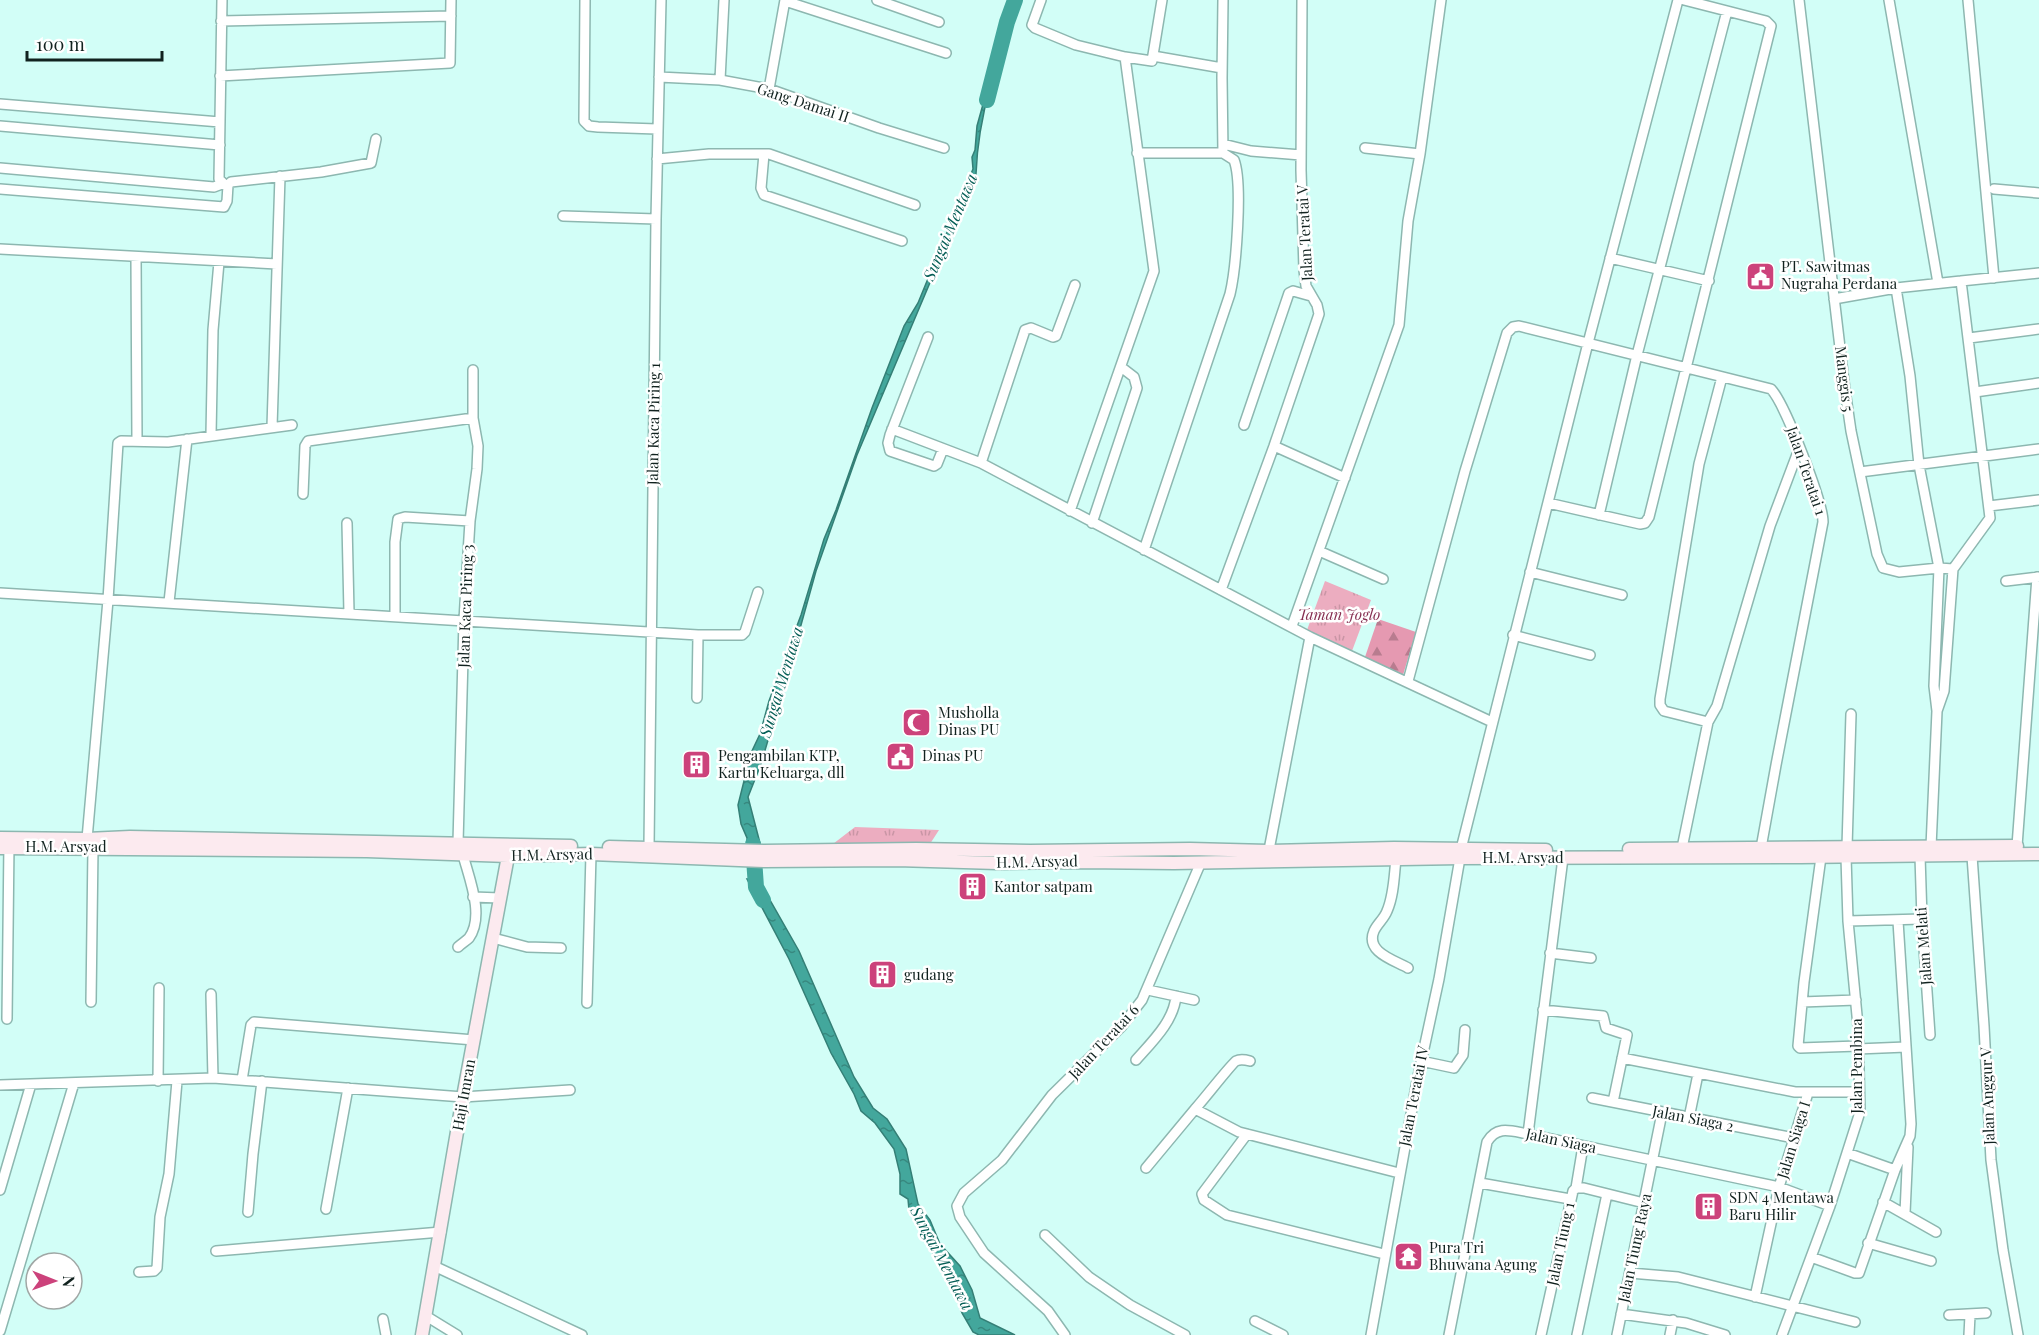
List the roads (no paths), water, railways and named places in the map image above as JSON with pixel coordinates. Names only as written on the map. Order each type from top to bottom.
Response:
[{"type":"street","points":[[0,189],[221,207],[226,204],[225,186],[219,179],[222,0]]},
{"type":"street","points":[[220,76],[450,63],[451,0]]},
{"type":"street","points":[[585,0],[584,121],[589,126],[598,127],[657,129]]},
{"type":"street","name":"Jalan Kaca Piring 1","points":[[649,847],[657,129],[661,0]]},
{"type":"street","points":[[720,80],[724,0]]},
{"type":"street","points":[[769,89],[785,0],[946,53]]},
{"type":"street","points":[[878,0],[939,22]]},
{"type":"street","points":[[1041,0],[1032,25],[1035,28],[1076,45],[1150,63],[1161,0]]},
{"type":"street","points":[[1144,550],[1232,285],[1236,255],[1237,169],[1234,160],[1223,149],[1223,0]]},
{"type":"street","name":"Jalan Teratai V","points":[[1221,590],[1319,314],[1319,309],[1306,286],[1304,270],[1301,155],[1302,0]]},
{"type":"street","points":[[1292,626],[1399,325],[1408,222],[1420,154],[1441,0]]},
{"type":"street","name":"Jalan Teratai IV","points":[[1371,1335],[1384,1254],[1439,979],[1460,854],[1513,635],[1678,0]]},
{"type":"street","points":[[1548,503],[1640,524],[1647,521],[1709,281],[1771,26],[1769,22],[1684,0]]},
{"type":"street","name":"Manggis 5","points":[[1799,0],[1845,390],[1877,554],[1883,568],[1899,572],[1953,569]]},
{"type":"street","points":[[1889,0],[1938,283]]},
{"type":"street","points":[[1968,0],[1994,278]]},
{"type":"street","points":[[1599,515],[1637,355],[1727,11]]},
{"type":"street","points":[[221,21],[451,16]]},
{"type":"street","points":[[1153,56],[1222,68]]},
{"type":"street","points":[[1070,511],[1155,271],[1125,57]]},
{"type":"street","name":"Gang Damai II","points":[[659,77],[720,80],[769,89],[879,129],[944,148]]},
{"type":"street","points":[[0,104],[220,122]]},
{"type":"street","points":[[0,126],[220,145]]},
{"type":"street","points":[[0,168],[213,187],[225,186],[231,182],[321,172],[371,163],[376,139]]},
{"type":"street","points":[[1365,148],[1420,154]]},
{"type":"street","points":[[1137,153],[1223,149],[1301,155]]},
{"type":"street","points":[[657,159],[709,154],[775,155],[915,205]]},
{"type":"street","points":[[764,154],[761,188],[764,195],[903,241]]},
{"type":"street","points":[[272,428],[280,176]]},
{"type":"street","points":[[1994,189],[2039,193]]},
{"type":"street","points":[[563,216],[656,219]]},
{"type":"street","points":[[0,249],[277,264]]},
{"type":"street","points":[[136,257],[137,441]]},
{"type":"street","points":[[1610,258],[1709,281]]},
{"type":"street","points":[[211,435],[213,330],[219,262]]},
{"type":"street","points":[[1834,299],[1896,288],[2039,273]]},
{"type":"street","points":[[1937,711],[1944,691],[1953,569],[1989,520],[1962,281]]},
{"type":"street","points":[[981,463],[1025,330],[1031,328],[1053,337],[1056,336],[1075,285]]},
{"type":"street","points":[[1896,288],[1910,376],[1919,465],[1939,568],[1934,686],[1937,711],[1931,847]]},
{"type":"street","points":[[1244,425],[1289,293],[1293,291],[1311,296]]},
{"type":"street","name":"Jalan Teratai 1","points":[[1408,681],[1465,471],[1507,333],[1513,327],[1519,326],[1771,390],[1782,404],[1820,502],[1823,522],[1761,848]]},
{"type":"street","points":[[1969,338],[2039,329]]},
{"type":"street","points":[[928,337],[888,443],[890,451],[934,466],[943,449]]},
{"type":"street","points":[[1092,523],[1137,388],[1134,377],[1121,367]]},
{"type":"street","name":"Jalan Kaca Piring 3","points":[[458,843],[464,620],[470,521],[477,457],[473,418],[473,370]]},
{"type":"street","points":[[1708,722],[1664,711],[1660,699],[1699,464],[1722,377]]},
{"type":"street","points":[[1976,392],[2039,383]]},
{"type":"street","points":[[303,494],[305,446],[308,441],[473,418]]},
{"type":"street","points":[[91,1002],[90,843],[118,444],[121,441],[162,442],[292,425]]},
{"type":"street","points":[[892,429],[981,463],[1310,637],[1408,681],[1492,723]]},
{"type":"street","points":[[169,602],[187,439]]},
{"type":"street","points":[[1274,446],[1345,478]]},
{"type":"street","points":[[1682,848],[1708,722],[1717,706],[1770,526],[1799,449]]},
{"type":"street","points":[[1860,472],[2039,449]]},
{"type":"street","points":[[1989,506],[2039,500]]},
{"type":"street","points":[[395,616],[395,542],[398,519],[405,517],[470,521]]},
{"type":"street","points":[[347,523],[349,613]]},
{"type":"street","points":[[1319,551],[1383,579]]},
{"type":"street","points":[[1530,572],[1622,595]]},
{"type":"street","points":[[2006,581],[2038,577],[2017,846]]},
{"type":"street","points":[[0,593],[698,635],[742,635],[758,592]]},
{"type":"street","points":[[697,698],[698,635]]},
{"type":"street","points":[[1513,635],[1590,655]]},
{"type":"street","points":[[1268,856],[1310,637]]},
{"type":"street","name":"Jalan Pembina","points":[[1782,1335],[1830,1206],[1860,1112],[1856,1000],[1848,921],[1847,852],[1851,714]]},
{"type":"street","points":[[4,843],[7,1019]]},
{"type":"street","name":"H.M. Arsyad","points":[[4,843],[367,846],[458,843],[649,847],[764,856],[996,863],[1201,862],[1394,848],[1460,854],[1563,858],[1800,852],[1920,856],[2039,854]]},
{"type":"street","name":"H.M. Arsyad","points":[[367,846],[463,855],[508,856],[744,854]]},
{"type":"street","name":"H.M. Arsyad","points":[[764,856],[916,849],[1030,851],[1190,849],[1268,856],[1396,859],[1569,850],[1761,848],[1800,852],[1821,857],[1847,852],[1931,847],[2039,846]]},
{"type":"street","points":[[587,1003],[591,854]]},
{"type":"street","points":[[458,947],[469,938],[475,924],[473,897],[463,855]]},
{"type":"street","name":"Haji Imran","points":[[423,1335],[463,1097],[508,856]]},
{"type":"street","name":"Jalan Melati","points":[[1920,856],[1930,1035]]},
{"type":"street","name":"Jalan Anggur V","points":[[1972,856],[1991,1160],[2003,1250],[2018,1335]]},
{"type":"street","points":[[1821,857],[1802,1002],[1799,1047],[1906,1047]]},
{"type":"street","points":[[1528,1134],[1563,858]]},
{"type":"street","points":[[1396,859],[1392,898],[1384,918],[1373,932],[1372,943],[1377,952],[1408,968]]},
{"type":"street","name":"Jalan Teratai 6","points":[[1065,1335],[1048,1311],[984,1253],[960,1217],[957,1206],[964,1193],[1002,1160],[1052,1095],[1121,1027],[1143,1000],[1201,862]]},
{"type":"street","points":[[473,897],[500,898]]},
{"type":"street","points":[[1848,921],[1922,919]]},
{"type":"street","points":[[1898,921],[1911,1124],[1908,1140],[1905,1213]]},
{"type":"street","points":[[493,938],[527,947],[561,948]]},
{"type":"street","points":[[1550,954],[1591,958]]},
{"type":"street","points":[[158,1081],[159,988]]},
{"type":"street","points":[[1149,990],[1194,1000]]},
{"type":"street","points":[[211,994],[213,1078]]},
{"type":"street","points":[[1136,1060],[1164,1027],[1176,1006],[1176,996]]},
{"type":"street","points":[[1802,1002],[1856,1000]]},
{"type":"street","points":[[1543,1010],[1603,1016],[1606,1028],[1627,1035],[1612,1102]]},
{"type":"street","points":[[242,1080],[251,1025],[255,1022],[474,1040]]},
{"type":"street","points":[[1421,1061],[1454,1068],[1463,1055],[1465,1030]]},
{"type":"street","points":[[1622,1058],[1795,1092],[1858,1092]]},
{"type":"street","points":[[1146,1168],[1220,1081],[1231,1064],[1238,1060],[1251,1061]]},
{"type":"street","points":[[1689,1118],[1698,1074]]},
{"type":"street","points":[[0,1085],[177,1081],[213,1078],[463,1097],[570,1090]]},
{"type":"street","points":[[139,1272],[157,1270],[160,1217],[169,1174],[177,1081]]},
{"type":"street","points":[[249,1212],[262,1081]]},
{"type":"street","points":[[0,1331],[74,1083]]},
{"type":"street","points":[[0,1190],[31,1084]]},
{"type":"street","points":[[326,1209],[348,1088]]},
{"type":"street","name":"Jalan Siaga I","points":[[1755,1297],[1779,1187],[1808,1093]]},
{"type":"street","name":"Jalan Siaga 2","points":[[1592,1098],[1794,1138]]},
{"type":"street","points":[[1195,1109],[1247,1134],[1400,1173]]},
{"type":"street","name":"Jalan Tiung Raya","points":[[1617,1335],[1662,1113]]},
{"type":"street","name":"Jalan Siaga","points":[[1449,1335],[1487,1142],[1492,1134],[1508,1130],[1653,1160],[1779,1187],[1830,1206]]},
{"type":"street","points":[[1247,1134],[1202,1194],[1204,1200],[1227,1215],[1384,1254]]},
{"type":"street","points":[[1811,1257],[1857,1274],[1859,1272],[1883,1202],[1908,1140]]},
{"type":"street","points":[[1576,1188],[1582,1146]]},
{"type":"street","points":[[1847,1153],[1895,1170]]},
{"type":"street","points":[[1480,1183],[1570,1199]]},
{"type":"street","name":"Jalan Tiung 1","points":[[1541,1335],[1570,1199],[1576,1188],[1644,1203]]},
{"type":"street","points":[[1577,1335],[1607,1194]]},
{"type":"street","points":[[1883,1202],[1936,1232]]},
{"type":"street","points":[[216,1251],[441,1232]]},
{"type":"street","points":[[1045,1235],[1089,1276],[1130,1305],[1185,1335]]},
{"type":"street","points":[[1868,1243],[1931,1261]]},
{"type":"street","points":[[434,1266],[582,1335]]},
{"type":"street","points":[[1630,1273],[1667,1275],[1854,1322]]},
{"type":"street","points":[[1949,1315],[1986,1313]]},
{"type":"street","points":[[1621,1314],[1673,1320],[1725,1335]]},
{"type":"street","points":[[1969,1335],[1970,1315]]},
{"type":"street","points":[[426,1316],[457,1335]]},
{"type":"street","points":[[383,1319],[386,1335]]},
{"type":"street","points":[[1670,1335],[1673,1320]]},
{"type":"street","points":[[1255,1321],[1283,1335]]},
{"type":"water","name":"Sungai Mentawa","points":[[1015,0],[1019,0],[985,107],[976,174],[857,455],[816,571],[761,764],[748,797],[761,847],[747,846],[738,805],[751,753],[760,734],[769,701],[801,615],[824,539],[872,408],[904,326],[918,303],[973,169],[972,157],[975,150],[977,126],[1004,29],[1004,21]]},
{"type":"water","name":"Sungai Mentawa","points":[[747,879],[758,879],[799,951],[854,1077],[873,1108],[887,1119],[906,1149],[918,1204],[930,1220],[940,1244],[960,1266],[972,1290],[980,1318],[1015,1335],[979,1335],[973,1332],[962,1313],[947,1270],[935,1257],[925,1235],[909,1210],[908,1199],[900,1194],[900,1174],[894,1149],[875,1123],[861,1111],[831,1053],[789,959]]},
{"type":"waterway","name":"Sungai Mentawa","points":[[987,100],[1015,0]]},
{"type":"waterway","name":"Sungai Mentawa","points":[[753,844],[756,887],[763,900]]},
{"type":"place","name":"PT. Sawitmas Nugraha Perdana","points":[[1760,276]]},
{"type":"place","name":"Musholla Dinas PU","points":[[917,722]]},
{"type":"place","name":"Dinas PU","points":[[901,756]]},
{"type":"place","name":"Pengambilan KTP, Kartu Keluarga, dll","points":[[697,765]]},
{"type":"place","name":"Kantor satpam","points":[[973,887]]},
{"type":"place","name":"gudang","points":[[883,975]]},
{"type":"place","name":"SDN 4 Mentawa Baru Hilir","points":[[1708,1207]]},
{"type":"place","name":"Pura Tri Bhuwana Agung","points":[[1408,1257]]},
{"type":"park label","name":"Taman Joglo","points":[[1339,615]]}]
